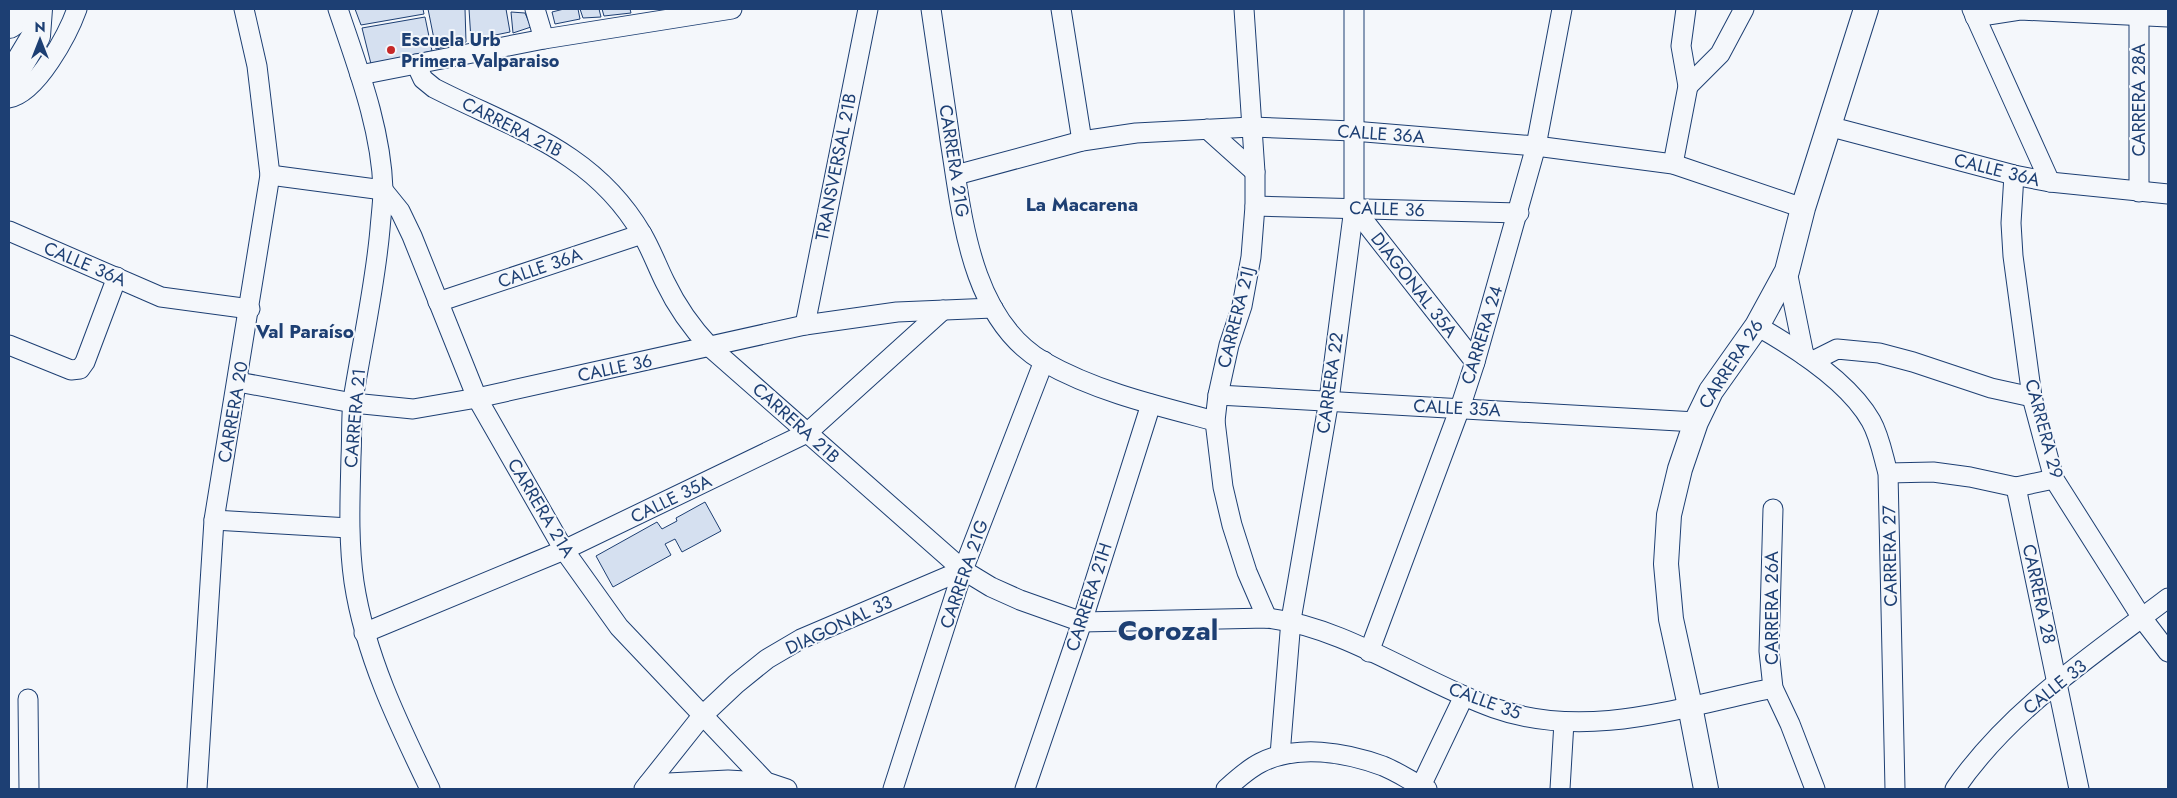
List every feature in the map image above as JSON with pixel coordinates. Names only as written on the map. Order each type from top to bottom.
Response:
[{"type":"highway","points":[[9,24],[30,9]]},
{"type":"highway","points":[[9,81],[36,36],[38,9]]},
{"type":"main road","name":"CARRERA 26","points":[[1706,789],[1671,619],[1666,564],[1668,515],[1680,469],[1696,422],[1711,391],[1758,326],[1787,271],[1803,208],[1866,9]]},
{"type":"street","points":[[9,98],[16,96],[37,79],[65,36],[77,9]]},
{"type":"street","name":"CARRERA 20","points":[[197,789],[214,520],[250,309],[270,175],[257,66],[244,9]]},
{"type":"street","name":"CARRERA 21","points":[[338,9],[360,75],[380,162],[383,190],[374,276],[353,403],[349,528],[354,582],[364,634],[405,737],[430,789]]},
{"type":"street","points":[[536,9],[544,39]]},
{"type":"street","points":[[360,75],[544,39],[732,9]]},
{"type":"street","name":"TRANSVERSAL 21B","points":[[805,325],[868,9]]},
{"type":"street","name":"CARRERA 21G","points":[[931,9],[964,227],[976,271],[993,308]]},
{"type":"street","points":[[1061,9],[1082,141]]},
{"type":"street","name":"CARRERA 21J","points":[[1244,9],[1251,127],[1256,172],[1256,206],[1251,257],[1242,306],[1229,345],[1218,394],[1216,421],[1223,487],[1232,525],[1247,572],[1267,618]]},
{"type":"street","name":"CARRERA 22","points":[[1280,755],[1291,620],[1329,400],[1354,208],[1352,131],[1354,9]]},
{"type":"street","name":"CARRERA 24","points":[[1369,652],[1460,408],[1475,362],[1536,146],[1562,9]]},
{"type":"street","points":[[1673,164],[1688,86],[1681,46],[1686,9]]},
{"type":"street","points":[[1688,86],[1720,54],[1744,9]]},
{"type":"street","points":[[2050,182],[1974,13],[2020,10],[2138,12],[2168,17]]},
{"type":"street","name":"CARRERA 28A","points":[[2138,12],[2139,192]]},
{"type":"street","name":"CARRERA 21B","points":[[416,64],[423,78],[434,88],[548,142],[598,179],[620,202],[642,234],[676,304],[690,325],[710,347],[964,570],[991,587],[1020,600],[1082,622],[1267,618]]},
{"type":"street","name":"CALLE 36A","points":[[1828,126],[2014,175],[2050,182],[2168,194]]},
{"type":"street","name":"CALLE 36A","points":[[956,175],[1082,141],[1136,133],[1251,127],[1352,131],[1536,146],[1673,164],[1803,208]]},
{"type":"street","points":[[1207,129],[1256,172]]},
{"type":"street","points":[[270,175],[383,190]]},
{"type":"street","name":"CARRERA 29","points":[[2014,175],[2011,223],[2013,256],[2032,397],[2054,479],[2142,618],[2168,652]]},
{"type":"street","name":"CARRERA 21A","points":[[383,190],[400,211],[477,398],[564,550],[618,627],[766,782]]},
{"type":"street","name":"CALLE 36","points":[[1256,206],[1518,213]]},
{"type":"street","name":"DIAGONAL 35A","points":[[1354,208],[1475,362]]},
{"type":"street","name":"CALLE 36A","points":[[9,231],[161,296],[250,309]]},
{"type":"street","name":"CALLE 36A","points":[[438,302],[642,234]]},
{"type":"street","points":[[1787,271],[1808,358],[1837,349],[1872,351],[1913,362],[1991,388],[2032,397]]},
{"type":"street","points":[[9,345],[71,370],[80,369],[85,362],[117,277]]},
{"type":"street","points":[[993,308],[1004,326],[1020,343],[1044,361],[1095,385],[1151,404],[1216,421]]},
{"type":"street","name":"CALLE 36","points":[[238,382],[353,403],[413,409],[477,398],[805,325],[897,312],[993,308]]},
{"type":"street","name":"CALLE 35A","points":[[364,634],[564,550],[807,433],[944,310]]},
{"type":"street","name":"CARRERA 27","points":[[1758,326],[1808,358],[1857,401],[1872,422],[1888,473],[1895,789]]},
{"type":"street","name":"CARRERA 21G","points":[[893,789],[964,570],[1044,361]]},
{"type":"street","name":"CALLE 35A","points":[[1218,394],[1696,422]]},
{"type":"street","name":"CARRERA 21H","points":[[1025,789],[1082,622],[1151,404]]},
{"type":"street","points":[[1888,473],[1933,472],[1970,477],[2016,487],[2054,479]]},
{"type":"street","name":"CARRERA 28","points":[[2016,487],[2079,789]]},
{"type":"street","name":"CARRERA 26A","points":[[1773,509],[1769,651],[1773,688],[1790,724],[1815,789]]},
{"type":"street","points":[[214,520],[349,528]]},
{"type":"street","name":"DIAGONAL 33","points":[[702,716],[736,684],[767,659],[801,639],[964,570]]},
{"type":"street","name":"CALLE 33","points":[[1955,789],[2005,728],[2058,683],[2168,598]]},
{"type":"street","name":"CALLE 35","points":[[1267,618],[1291,620],[1322,630],[1464,696],[1494,708],[1525,717],[1564,722],[1603,722],[1638,718],[1773,688]]},
{"type":"street","points":[[1226,789],[1259,763],[1280,755],[1312,752],[1350,756],[1384,767],[1424,788],[1464,696]]},
{"type":"street","points":[[28,699],[29,789]]},
{"type":"street","points":[[646,787],[702,716]]},
{"type":"street","points":[[1560,789],[1564,722]]},
{"type":"street","name":"CARRERA 21A","points":[[646,787],[728,780],[766,782],[787,789]]},
{"type":"building","points":[[355,9],[423,9],[424,14],[361,25]]},
{"type":"building","points":[[428,9],[465,9],[466,42],[436,49]]},
{"type":"building","points":[[469,9],[506,9],[510,32],[471,40]]},
{"type":"building","points":[[564,9],[578,9],[580,19],[555,24],[552,12]]},
{"type":"building","points":[[580,9],[599,9],[601,17],[583,18]]},
{"type":"building","points":[[602,9],[630,9],[631,13],[604,16]]},
{"type":"building","points":[[511,12],[525,13],[531,27],[513,33]]},
{"type":"building","points":[[425,17],[432,51],[371,64],[362,28]]},
{"type":"building","points":[[705,502],[721,531],[682,552],[675,539],[665,544],[671,555],[613,587],[596,556],[657,522],[662,529],[677,521],[676,518]]},
{"type":"place","name":"Escuela Urb Primera Valparaiso","points":[[391,50]]},
{"type":"district","name":"La Macarena","points":[[1082,204]]},
{"type":"district","name":"Val Paraíso","points":[[305,331]]},
{"type":"district","name":"Corozal","points":[[1168,630]]}]
